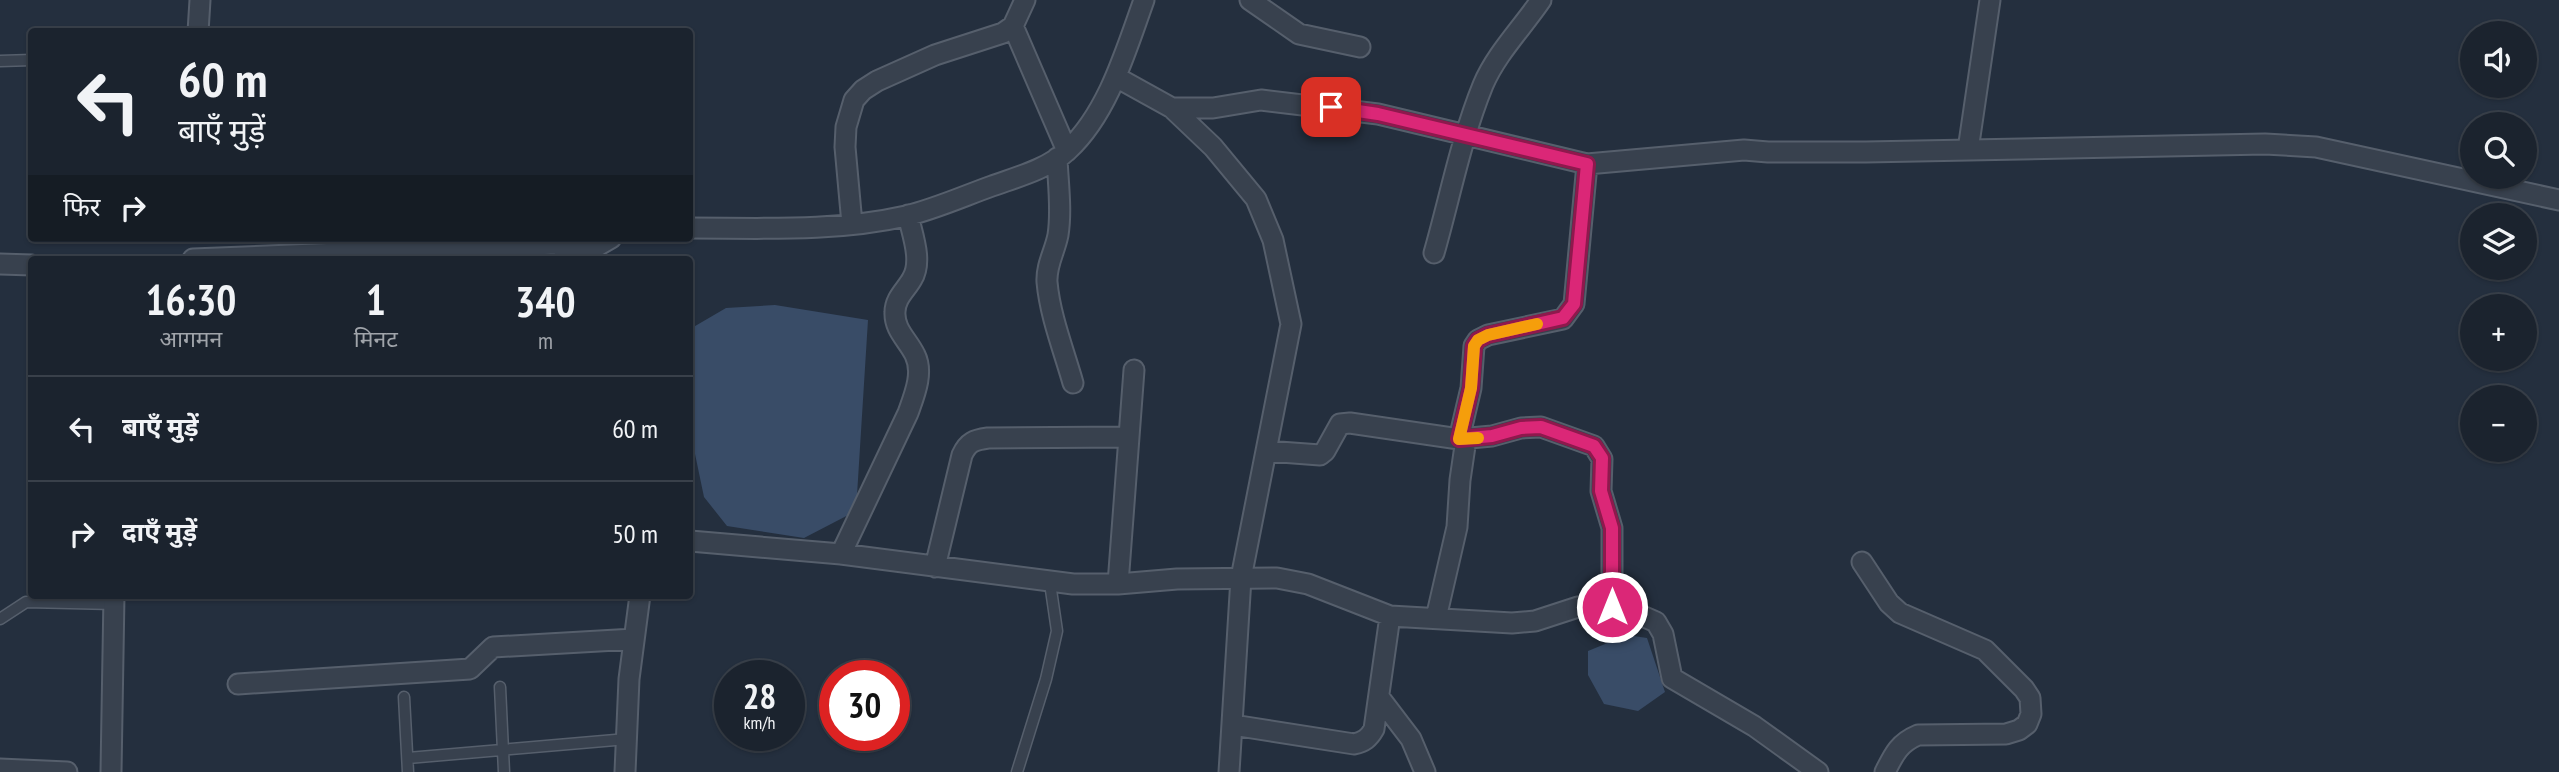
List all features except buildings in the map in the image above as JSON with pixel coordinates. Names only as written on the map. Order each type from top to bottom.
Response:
[{"type":"street","points":[[198,28],[200,0]]},
{"type":"street","points":[[852,224],[845,147],[846,127],[854,100],[877,81],[935,55],[992,37],[1013,26],[1025,0]]},
{"type":"street","points":[[693,228],[794,229],[852,224],[908,215],[1035,171],[1062,155],[1087,128],[1116,78],[1144,0]]},
{"type":"street","points":[[1250,0],[1300,34],[1360,47]]},
{"type":"street","points":[[1434,253],[1467,134],[1489,73],[1541,0]]},
{"type":"street","points":[[1968,150],[1990,0]]},
{"type":"street","points":[[1013,26],[1062,155],[1058,237],[1048,269],[1047,282],[1073,383]]},
{"type":"street","points":[[1116,78],[1172,108],[1238,175],[1256,199],[1273,240],[1291,324],[1241,578],[1229,772]]},
{"type":"street","points":[[1172,108],[1213,108],[1261,100],[1284,101],[1378,114],[1587,164],[1744,150],[1968,150],[2266,144],[2316,147],[2559,200]]},
{"type":"street","points":[[1436,618],[1457,527],[1462,439],[1471,388],[1474,346],[1478,340],[1488,335],[1563,318],[1574,304],[1587,164]]},
{"type":"street","points":[[841,555],[908,413],[916,390],[919,369],[916,356],[901,335],[894,312],[897,300],[913,278],[916,268],[908,215]]},
{"type":"street","points":[[584,256],[605,242]]},
{"type":"street","points":[[352,256],[556,244],[581,256]]},
{"type":"street","points":[[0,264],[28,265]]},
{"type":"street","points":[[1118,584],[1134,370]]},
{"type":"street","points":[[1266,451],[1320,455],[1340,424],[1350,423],[1462,439],[1541,427],[1594,446],[1602,458],[1601,491],[1612,528],[1612,607]]},
{"type":"street","points":[[934,567],[961,455],[967,445],[975,440],[988,438],[1129,437]]},
{"type":"street","points":[[693,541],[841,555],[1050,583],[1118,584],[1177,579],[1277,578],[1308,584],[1390,616],[1512,623],[1535,621],[1578,607],[1600,605],[1624,608],[1656,622],[1662,634],[1672,678],[1754,726],[1818,772]]},
{"type":"street","points":[[1862,562],[1895,608],[1913,620],[1985,650],[2030,698],[2031,714],[2027,724],[2019,730],[2007,734],[1918,735],[1897,748],[1885,772]]},
{"type":"street","points":[[111,772],[114,599]]},
{"type":"street","points":[[625,772],[629,679],[639,599]]},
{"type":"street","points":[[1233,725],[1354,744],[1362,742],[1374,729],[1390,616]]},
{"type":"street","points":[[237,684],[470,669],[493,647],[634,639]]},
{"type":"street","points":[[1378,697],[1411,739],[1425,772]]},
{"type":"street","points":[[0,769],[67,772]]},
{"type":"lane","points":[[0,61],[28,60]]},
{"type":"lane","points":[[1017,772],[1046,679],[1057,631],[1050,583]]},
{"type":"lane","points":[[0,619],[26,602],[114,599]]},
{"type":"lane","points":[[500,687],[504,772]]},
{"type":"lane","points":[[404,697],[408,772]]},
{"type":"lane","points":[[408,758],[626,739]]},
{"type":"water","points":[[775,305],[868,320],[856,511],[804,538],[727,526],[704,497],[693,444],[693,327],[726,308]]},
{"type":"water","points":[[1627,635],[1647,638],[1665,692],[1638,711],[1604,704],[1588,675],[1588,651]]},
{"type":"slow traffic","points":[[1478,438],[1459,439],[1471,388],[1474,346],[1478,340],[1488,335],[1537,324]]},
{"type":"route","points":[[1331,107],[1378,114],[1587,164],[1574,304],[1563,318],[1488,335],[1478,340],[1474,346],[1471,388],[1459,439],[1475,439],[1521,428],[1541,427],[1594,446],[1599,451],[1602,458],[1601,491],[1612,528],[1612,607]]}]
